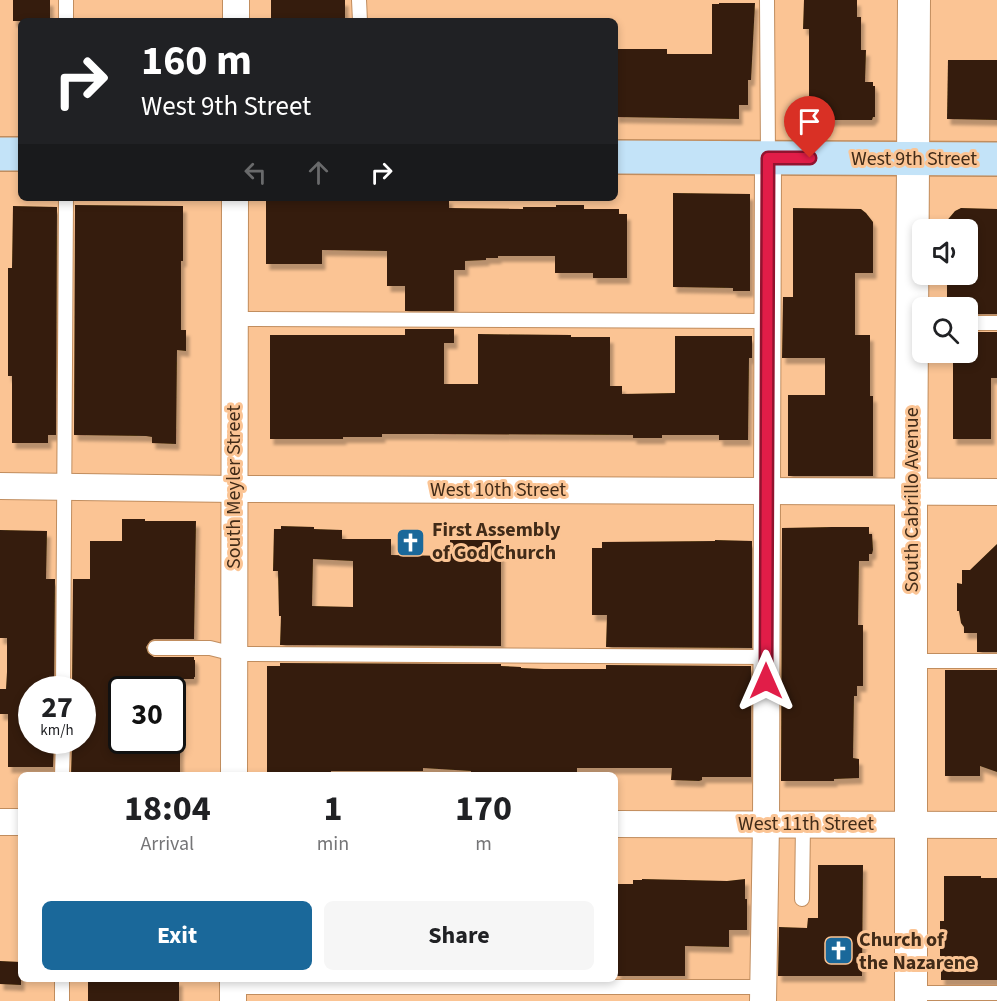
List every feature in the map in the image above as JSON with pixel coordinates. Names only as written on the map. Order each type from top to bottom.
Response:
[{"type":"main road","points":[[0,154],[18,154]]},
{"type":"main road","name":"West 9th Street","points":[[618,157],[997,159]]},
{"type":"street","points":[[236,0],[236,18]]},
{"type":"street","name":"South Cabrillo Avenue","points":[[914,0],[914,159],[917,297]]},
{"type":"street","points":[[763,994],[766,824],[768,158]]},
{"type":"street","name":"South Meyler Street","points":[[234,772],[235,201]]},
{"type":"street","name":"South Cabrillo Avenue","points":[[911,997],[911,492],[916,363]]},
{"type":"street","name":"West 10th Street","points":[[0,486],[997,492]]},
{"type":"street","points":[[0,822],[18,822]]},
{"type":"street","name":"West 11th Street","points":[[618,824],[997,825]]},
{"type":"lane","points":[[66,0],[66,18]]},
{"type":"lane","points":[[359,0],[360,18]]},
{"type":"lane","points":[[767,0],[768,158]]},
{"type":"lane","points":[[63,676],[66,201]]},
{"type":"lane","points":[[234,319],[767,321]]},
{"type":"lane","points":[[978,322],[997,323]]},
{"type":"lane","points":[[155,648],[210,648],[234,654],[766,657]]},
{"type":"lane","points":[[911,661],[997,661]]},
{"type":"lane","points":[[62,772],[63,754]]},
{"type":"lane","points":[[802,899],[803,824]]},
{"type":"lane","points":[[62,982],[62,1001]]},
{"type":"lane","points":[[233,989],[763,994]]},
{"type":"lane","points":[[911,997],[997,993]]},
{"type":"building","points":[[13,0],[50,0],[50,18],[18,18],[18,21],[13,21]]},
{"type":"building","points":[[271,0],[345,0],[345,18],[271,18]]},
{"type":"building","points":[[804,0],[857,0],[857,17],[861,17],[861,50],[866,50],[865,82],[873,82],[875,86],[875,117],[872,120],[810,120],[809,29],[803,29]]},
{"type":"building","points":[[755,3],[748,105],[739,105],[739,119],[618,117],[618,49],[667,49],[667,54],[712,54],[712,4]]},
{"type":"building","points":[[948,60],[997,60],[997,120],[947,119]]},
{"type":"building","points":[[673,193],[750,194],[750,291],[733,291],[733,288],[673,287]]},
{"type":"building","points":[[266,201],[449,201],[449,208],[523,209],[523,207],[584,205],[584,209],[619,209],[619,214],[627,214],[627,278],[593,278],[593,273],[555,273],[555,256],[498,256],[498,258],[486,258],[486,260],[465,261],[465,270],[454,270],[454,311],[405,311],[405,286],[387,286],[387,251],[322,250],[322,264],[266,264]]},
{"type":"building","points":[[75,205],[183,206],[181,330],[186,330],[186,351],[177,350],[176,444],[152,443],[152,437],[146,436],[74,435]]},
{"type":"building","points":[[13,206],[57,207],[56,435],[48,435],[48,443],[12,443],[12,376],[8,376],[8,268],[12,268]]},
{"type":"building","points":[[793,208],[861,209],[873,222],[873,273],[855,273],[855,335],[870,335],[873,476],[788,476],[788,395],[825,395],[825,358],[782,358],[783,297],[793,297]]},
{"type":"building","points":[[961,208],[997,209],[997,314],[978,314],[978,297],[947,297],[947,285],[978,285],[978,219],[948,219]]},
{"type":"building","points":[[405,329],[454,329],[454,343],[444,343],[444,384],[478,384],[478,334],[610,337],[610,386],[622,386],[622,394],[675,393],[675,336],[752,336],[752,358],[749,358],[748,440],[719,440],[719,435],[662,435],[662,438],[633,438],[633,435],[430,434],[382,434],[382,437],[343,437],[343,439],[270,439],[270,335],[405,335]]},
{"type":"building","points":[[978,332],[997,332],[997,378],[991,378],[991,439],[953,439],[953,363],[978,363]]},
{"type":"building","points":[[122,519],[196,521],[194,639],[154,639],[146,647],[148,653],[154,657],[194,657],[194,679],[186,679],[186,676],[108,676],[108,754],[180,754],[180,772],[71,772],[72,754],[96,754],[96,676],[72,676],[73,579],[90,579],[90,541],[122,541]]},
{"type":"building","points":[[281,526],[314,527],[314,529],[342,530],[342,539],[391,539],[391,555],[450,556],[450,540],[501,540],[501,646],[280,645],[278,571],[273,571],[274,529],[281,529]],"holes":[[[313,559],[353,561],[353,607],[312,606]]]},
{"type":"building","points":[[869,527],[869,534],[872,534],[872,554],[869,554],[869,561],[859,561],[858,625],[863,625],[863,686],[857,686],[857,696],[854,696],[853,758],[859,759],[859,778],[834,779],[834,781],[781,781],[782,528]]},
{"type":"building","points":[[0,530],[47,531],[46,579],[55,579],[54,676],[18,676],[18,754],[54,754],[53,767],[8,767],[8,714],[0,714],[0,689],[6,689],[7,638],[0,638]]},
{"type":"building","points":[[752,541],[752,648],[606,647],[607,615],[592,615],[592,548],[602,548],[602,542]]},
{"type":"building","points":[[997,544],[997,652],[977,652],[977,633],[964,633],[959,611],[957,611],[957,583],[962,584],[962,570],[970,570]]},
{"type":"building","points":[[280,663],[501,664],[501,666],[521,668],[606,669],[606,665],[751,666],[751,777],[702,777],[699,781],[671,780],[672,768],[577,768],[577,772],[471,772],[423,768],[423,771],[267,772],[267,666],[280,666]]},
{"type":"building","points":[[945,670],[997,670],[997,772],[980,766],[980,776],[945,776]]},
{"type":"building","points":[[818,865],[863,865],[862,976],[778,976],[779,927],[807,928],[808,918],[818,918]]},
{"type":"building","points":[[944,876],[997,878],[997,980],[941,980],[940,921],[944,921]]},
{"type":"building","points":[[745,879],[747,930],[729,930],[729,947],[685,946],[685,976],[618,976],[618,884],[633,884],[633,880],[727,881]]},
{"type":"building","points":[[0,961],[18,962],[18,982],[21,982],[21,985],[0,984]]},
{"type":"building","points":[[88,982],[179,982],[179,1001],[88,1001]]},
{"type":"place","name":"First Assembly of God Church","points":[[411,542]]},
{"type":"place","name":"Church of the Nazarene","points":[[838,951]]},
{"type":"route","points":[[766,681],[768,158],[810,158]]}]
